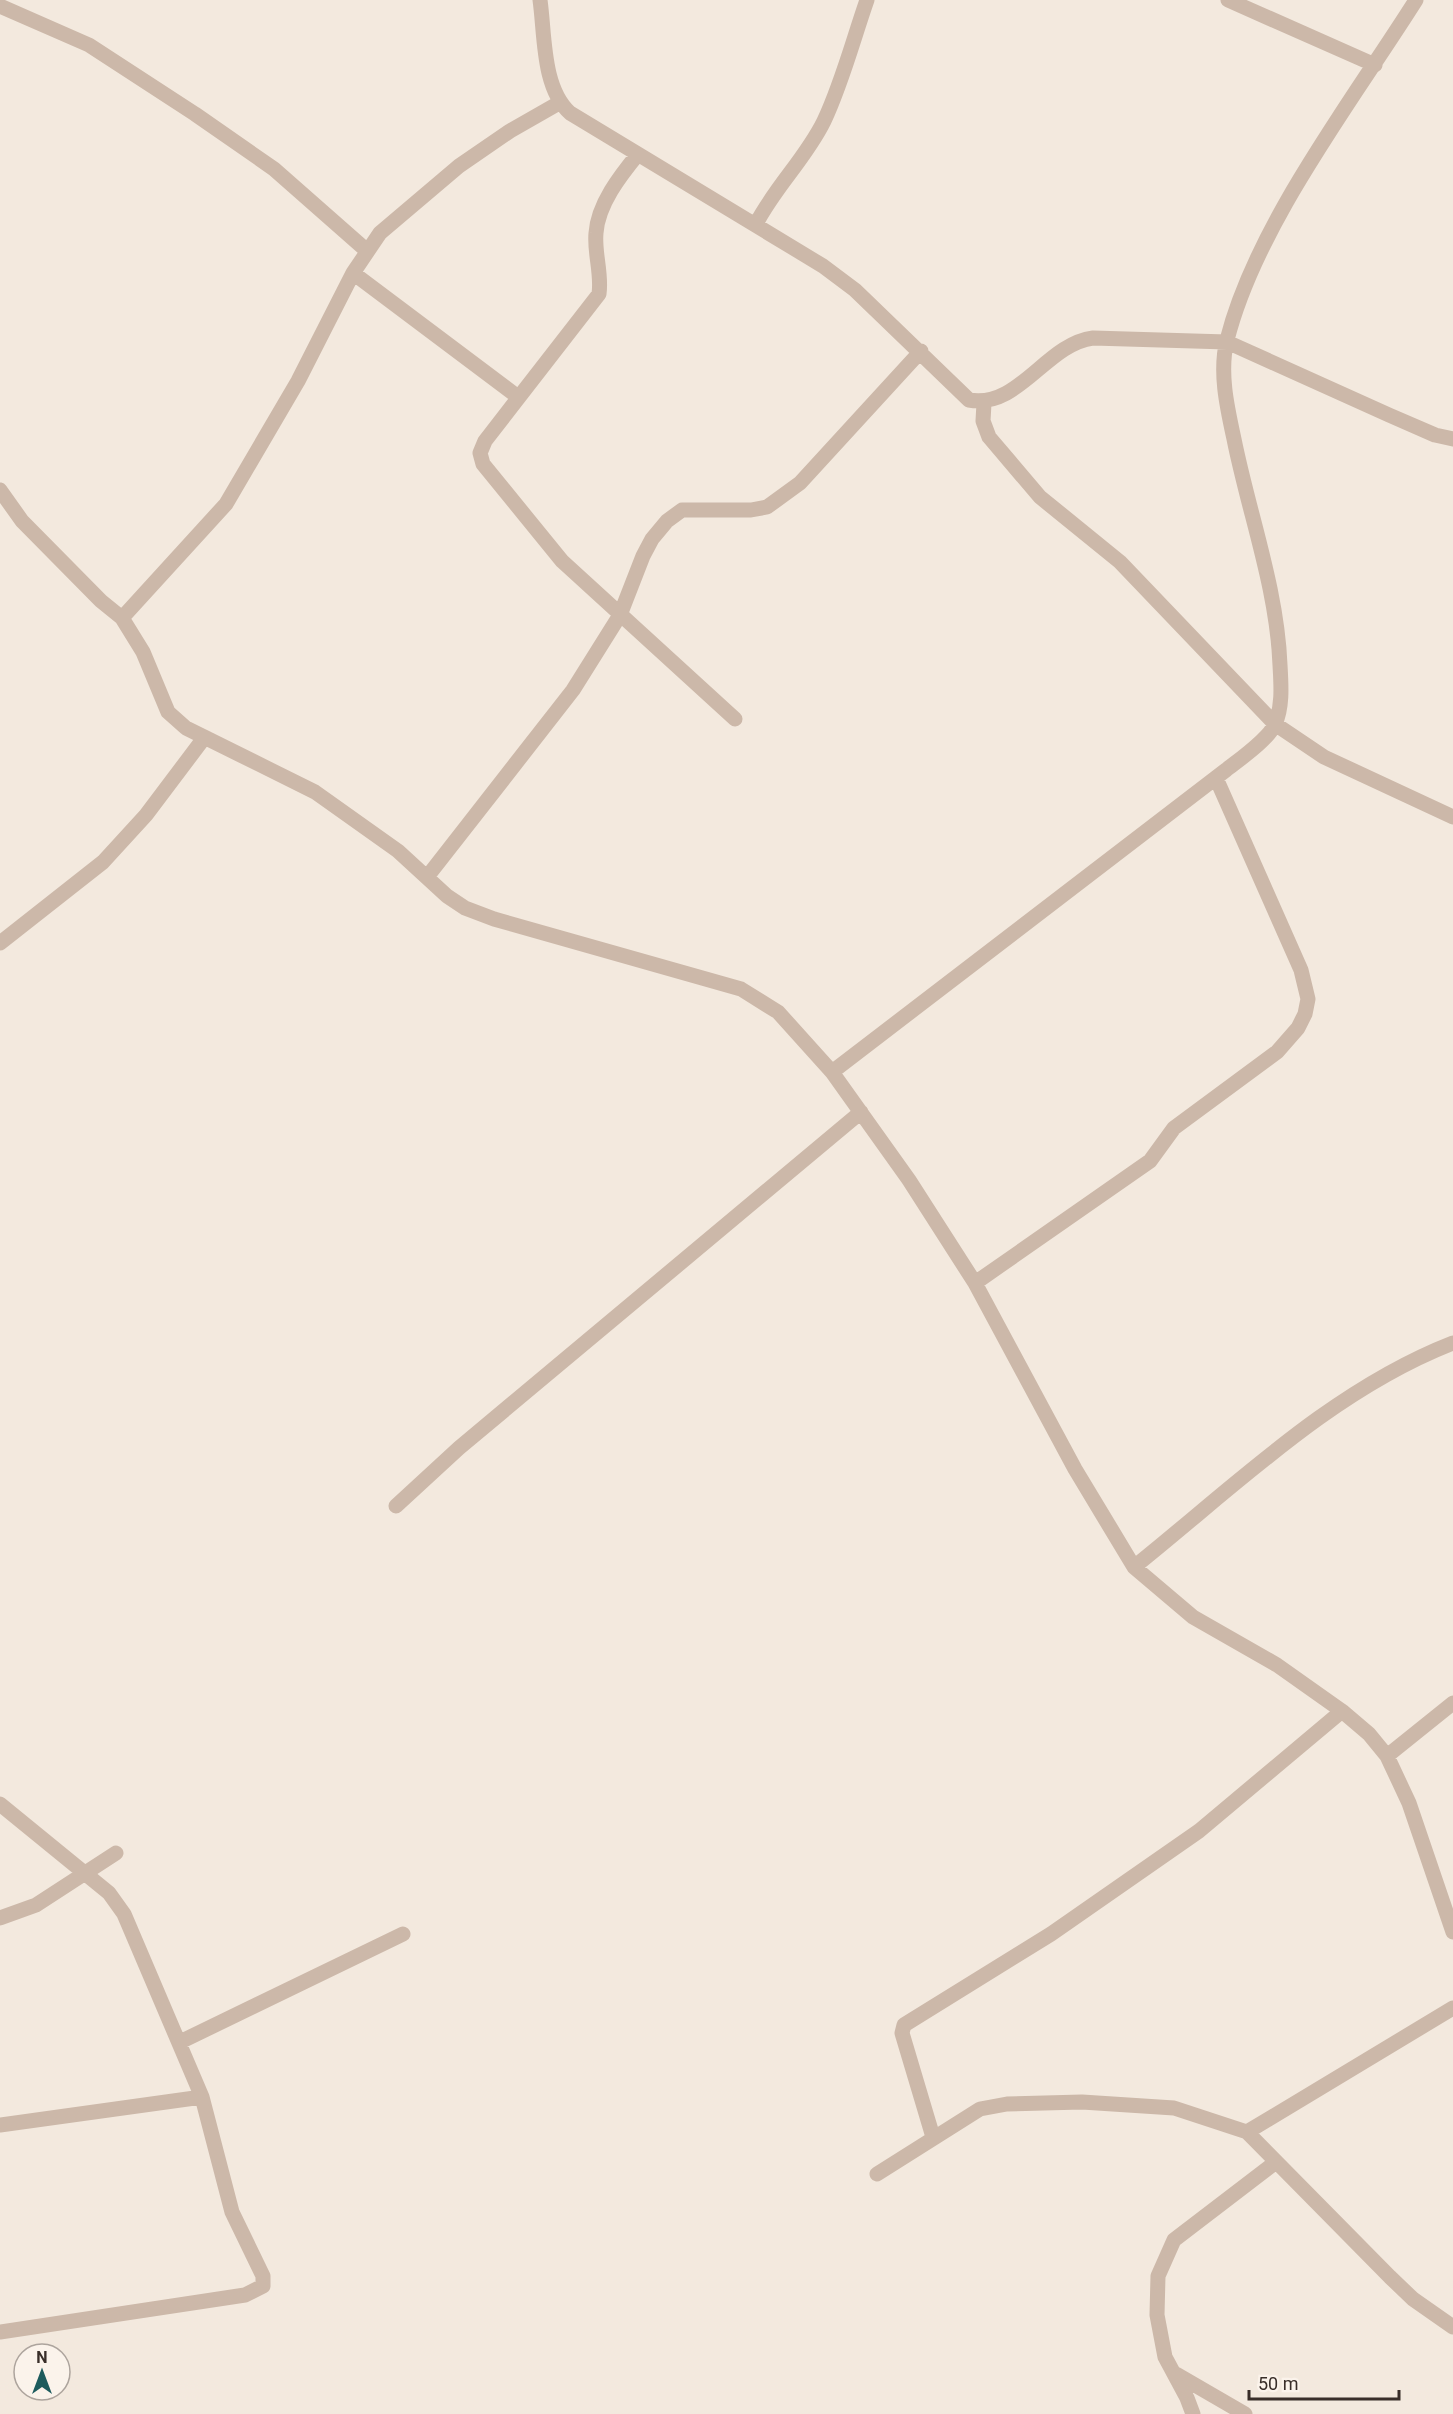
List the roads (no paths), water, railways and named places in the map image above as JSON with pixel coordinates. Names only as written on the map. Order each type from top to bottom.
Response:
[{"type":"street","points":[[540,0],[549,63],[559,103],[570,113],[823,266],[855,290],[921,351],[969,400],[984,403],[1000,398],[1064,348],[1079,340],[1093,338],[1227,342],[1435,435],[1453,439]]},
{"type":"street","points":[[756,224],[767,201],[806,150],[824,121],[867,0]]},
{"type":"street","points":[[1228,0],[1375,65]]},
{"type":"street","points":[[832,1072],[1216,778],[1256,745],[1275,724],[1282,693],[1279,640],[1268,577],[1244,489],[1230,421],[1224,377],[1227,342],[1246,280],[1281,214],[1416,0]]},
{"type":"street","points":[[0,6],[89,45],[195,114],[274,169],[366,250]]},
{"type":"street","points":[[122,618],[226,504],[298,381],[366,250],[380,233],[459,166],[510,131],[559,103]]},
{"type":"street","points":[[638,154],[622,173],[600,212],[596,233],[601,280],[599,294],[485,441],[480,453],[483,464],[562,561],[735,719]]},
{"type":"street","points":[[353,273],[518,397]]},
{"type":"street","points":[[427,876],[573,690],[620,615],[643,556],[652,539],[667,521],[682,510],[751,510],[767,507],[784,496],[800,483],[921,351]]},
{"type":"street","points":[[984,403],[983,421],[989,437],[1040,497],[1120,562],[1275,724],[1324,757],[1453,817]]},
{"type":"street","points":[[0,490],[22,521],[101,601],[122,618],[143,652],[168,712],[186,728],[315,792],[398,851],[465,908],[494,919],[741,989],[778,1012],[832,1072],[909,1180],[975,1283],[1075,1469],[1134,1568],[1193,1617],[1277,1665],[1342,1711],[1369,1734],[1387,1756],[1410,1803],[1453,1932]]},
{"type":"street","points":[[0,943],[103,862],[146,815],[204,738]]},
{"type":"street","points":[[975,1283],[1150,1161],[1174,1128],[1277,1052],[1298,1028],[1305,1014],[1308,999],[1301,970],[1216,778]]},
{"type":"street","points":[[396,1506],[459,1448],[861,1112]]},
{"type":"street","points":[[1134,1568],[1279,1449],[1346,1400],[1416,1358],[1453,1343]]},
{"type":"street","points":[[1387,1756],[1453,1703]]},
{"type":"street","points":[[933,2137],[904,2043],[902,2033],[904,2025],[1051,1934],[1199,1831],[1342,1711]]},
{"type":"street","points":[[0,1804],[109,1893],[124,1914],[202,2097],[232,2212],[263,2276],[263,2286],[244,2295],[0,2332]]},
{"type":"street","points":[[0,1918],[36,1905],[116,1853]]},
{"type":"street","points":[[180,2042],[403,1934]]},
{"type":"street","points":[[1247,2132],[1453,2008]]},
{"type":"street","points":[[0,2125],[202,2097]]},
{"type":"street","points":[[878,2174],[980,2109],[1007,2104],[1082,2102],[1174,2108],[1247,2132],[1405,2292],[1453,2327]]},
{"type":"street","points":[[1193,2414],[1166,2357],[1157,2315],[1158,2276],[1174,2240],[1276,2163]]},
{"type":"street","points":[[1176,2374],[1245,2414]]}]
